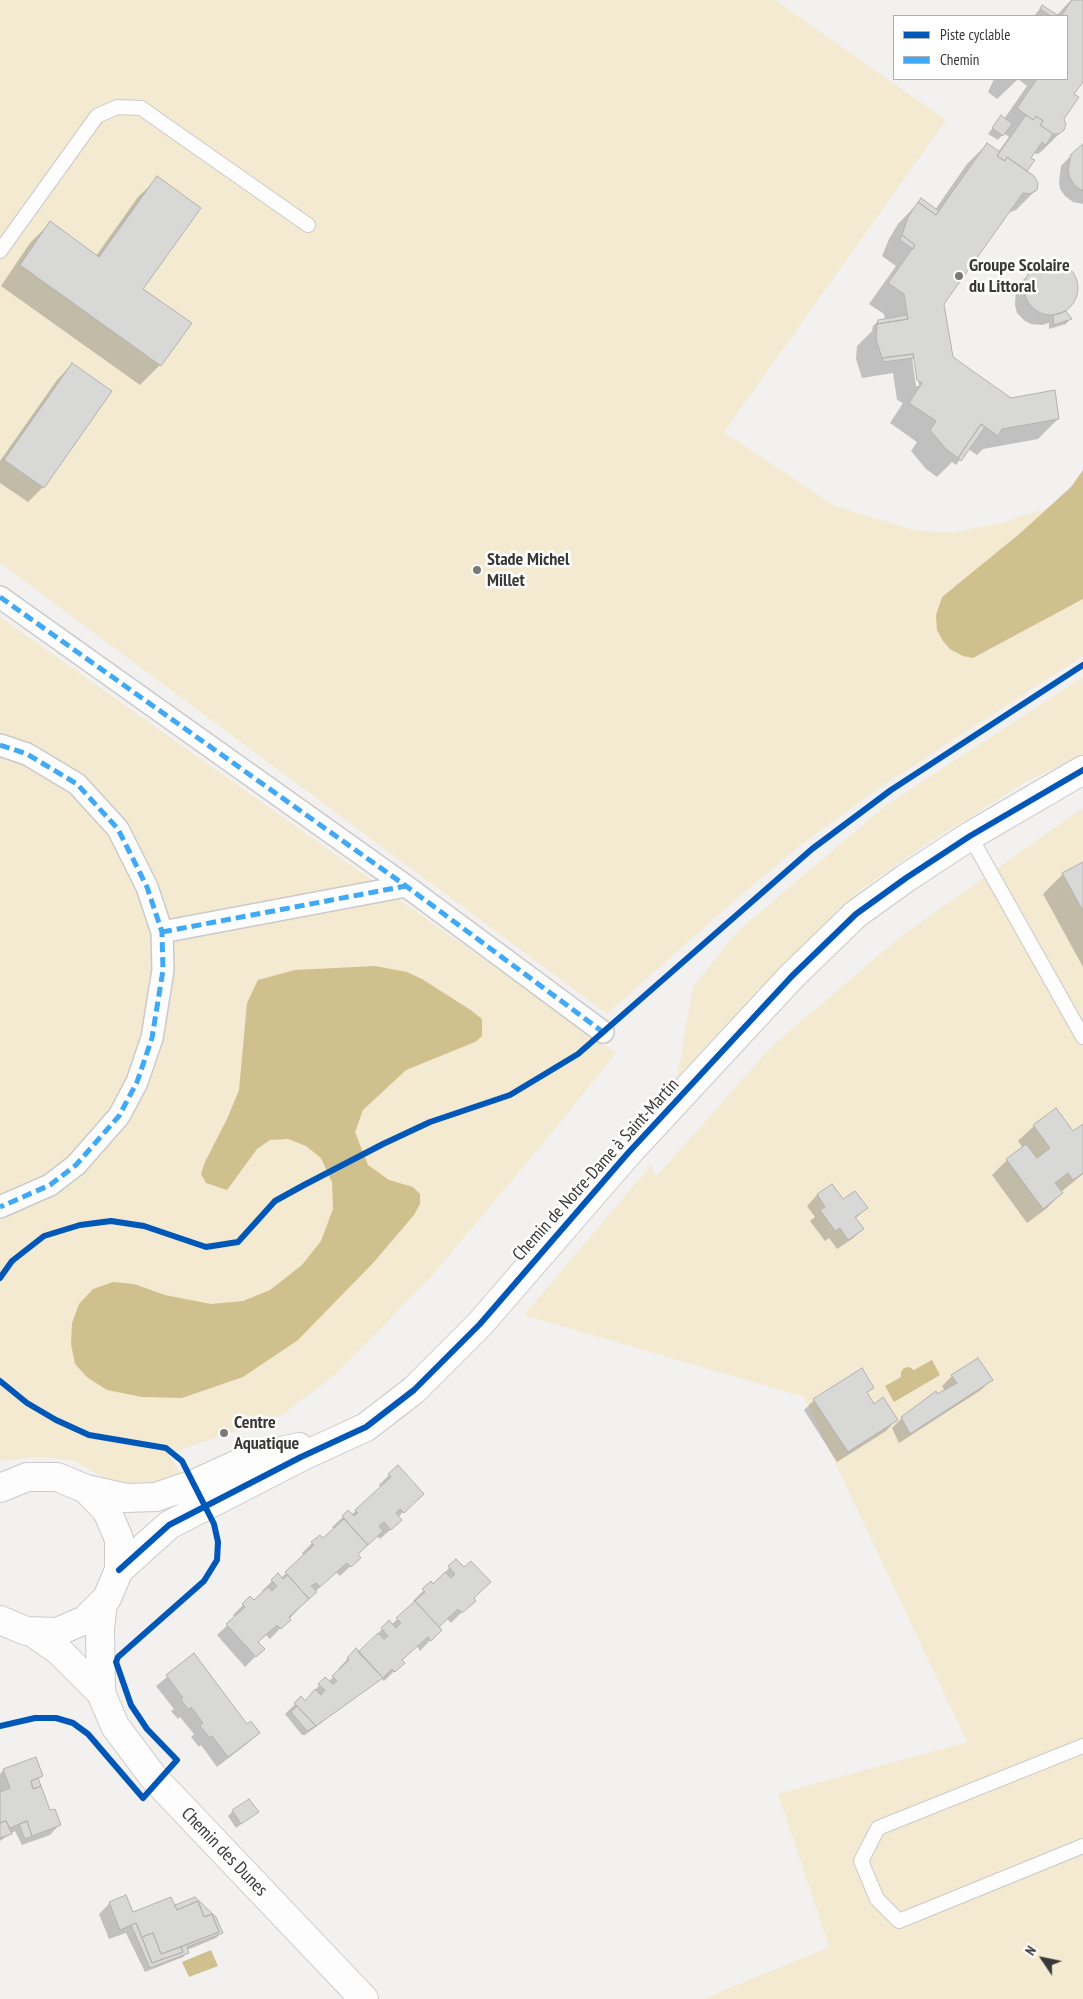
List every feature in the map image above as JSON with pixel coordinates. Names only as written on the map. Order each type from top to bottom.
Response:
[{"type":"street","points":[[0,597],[406,886],[603,1032]]},
{"type":"street","points":[[0,745],[27,754],[77,784],[118,829],[147,887],[162,932],[163,970],[152,1038],[137,1082],[119,1116],[76,1165],[50,1185],[0,1207]]},
{"type":"street","name":"Chemin de Notre-Dame à Saint-Martin","points":[[119,1570],[169,1525],[339,1438],[366,1427],[414,1390],[480,1324],[628,1153],[792,976],[831,937],[856,914],[883,894],[970,836],[1083,770]]},
{"type":"street","points":[[162,932],[406,886]]},
{"type":"street","name":"Chemin de Notre-Dame à Saint-Martin","points":[[86,1489],[126,1498],[156,1497],[194,1484],[251,1458],[339,1438]]},
{"type":"street","points":[[0,1488],[27,1477],[57,1477],[86,1489],[107,1511],[119,1539],[119,1570],[107,1598],[85,1620],[57,1632],[29,1631],[0,1638]]},
{"type":"street","name":"Chemin des Dunes","points":[[101,1693],[100,1630],[103,1602]]},
{"type":"street","points":[[0,1620],[29,1631]]},
{"type":"street","name":"Chemin des Dunes","points":[[29,1631],[59,1651],[101,1693],[115,1726],[154,1778],[364,1999]]},
{"type":"lane","points":[[0,251],[97,116],[117,107],[141,108],[308,225]]},
{"type":"lane","points":[[970,836],[1083,1037]]},
{"type":"lane","points":[[1083,1746],[878,1828],[861,1861],[877,1899],[899,1921],[1083,1846]]},
{"type":"shaded area","points":[[0,0],[775,0],[946,120],[724,432],[835,506],[914,530],[952,533],[1004,522],[1048,508],[942,597],[973,658],[1083,599],[1083,656],[879,788],[802,844],[726,908],[607,1014],[0,563]]},
{"type":"shaded area","points":[[1083,470],[1083,599],[973,658],[963,656],[950,649],[937,630],[936,615],[942,597],[1018,535],[1071,487]]},
{"type":"shaded area","points":[[0,617],[616,1053],[429,1279],[336,1374],[282,1415],[168,1454],[181,1474],[154,1485],[109,1481],[74,1461],[41,1457],[0,1461]]},
{"type":"shaded area","points":[[1083,677],[1083,755],[1024,783],[922,847],[859,891],[806,942],[677,1077],[693,987],[737,932],[885,806]]},
{"type":"shaded area","points":[[1083,808],[1083,1999],[703,1999],[829,1947],[778,1794],[967,1742],[804,1397],[524,1315],[651,1165],[656,1177],[771,1047],[900,937]]},
{"type":"shaded area","points":[[375,966],[407,972],[422,979],[482,1019],[482,1036],[475,1042],[406,1070],[363,1110],[355,1132],[368,1165],[389,1180],[413,1187],[420,1194],[420,1204],[414,1215],[374,1262],[298,1340],[243,1377],[182,1398],[142,1397],[107,1390],[88,1378],[75,1364],[71,1344],[72,1323],[79,1304],[93,1289],[113,1282],[134,1284],[165,1295],[211,1304],[243,1301],[270,1290],[302,1265],[321,1241],[333,1209],[332,1182],[321,1158],[306,1146],[288,1139],[270,1140],[257,1149],[227,1190],[206,1183],[201,1174],[239,1090],[247,1003],[258,980],[295,970]]},
{"type":"shaded area","points":[[932,1360],[940,1375],[894,1402],[885,1386],[901,1377],[901,1372],[904,1368],[909,1367],[914,1370]]},
{"type":"shaded area","points":[[211,1950],[218,1966],[189,1977],[182,1962]]},
{"type":"building","points":[[1072,0],[1083,0],[1083,82],[1074,94],[1079,97],[1064,119],[1066,125],[1064,130],[1059,134],[1053,134],[1040,125],[1043,121],[1036,116],[1033,120],[1017,108],[1036,80],[1068,80],[1068,15],[1062,15]]},
{"type":"building","points":[[1042,5],[1057,15],[1049,15],[1040,9]]},
{"type":"building","points":[[1001,115],[1012,124],[1003,136],[992,128]]},
{"type":"building","points":[[1026,115],[1033,120],[1036,116],[1043,121],[1040,125],[1053,134],[1046,145],[1042,142],[1031,158],[1035,160],[1027,171],[1007,157],[1005,161],[997,156]]},
{"type":"building","points":[[987,143],[1000,152],[997,156],[1005,161],[1007,157],[1034,176],[1038,183],[1037,190],[1030,194],[1023,193],[944,304],[953,357],[1011,398],[1055,390],[1059,419],[1002,429],[998,436],[981,424],[958,458],[946,449],[930,430],[936,421],[909,403],[922,383],[917,380],[913,354],[882,358],[876,339],[877,324],[908,319],[904,294],[888,283],[915,245],[902,235],[908,217],[918,202],[936,215]]},
{"type":"building","points":[[1083,144],[1083,191],[1075,186],[1068,171],[1071,154]]},
{"type":"building","points":[[157,176],[201,208],[143,289],[192,323],[161,366],[20,265],[50,221],[99,257]]},
{"type":"building","points":[[921,198],[939,211],[936,215],[918,202]]},
{"type":"building","points":[[902,235],[915,245],[913,249],[900,240]]},
{"type":"building","points":[[1051,261],[1061,263],[1070,269],[1076,278],[1078,288],[1076,298],[1070,307],[1061,313],[1051,315],[1041,313],[1032,307],[1026,298],[1024,288],[1026,278],[1032,269],[1041,263]]},
{"type":"building","points":[[1066,311],[1072,319],[1054,325],[1053,315]]},
{"type":"building","points":[[907,315],[908,319],[877,324],[878,320]]},
{"type":"building","points":[[913,354],[914,358],[884,362],[882,358]]},
{"type":"building","points":[[72,363],[112,391],[44,488],[4,460]]},
{"type":"building","points":[[981,424],[985,427],[961,461],[958,458]]},
{"type":"building","points":[[1083,862],[1083,911],[1062,873]]},
{"type":"building","points":[[1056,1108],[1073,1131],[1083,1124],[1083,1173],[1073,1180],[1068,1173],[1055,1183],[1063,1193],[1043,1209],[1006,1159],[1026,1144],[1037,1158],[1050,1148],[1033,1125]]},
{"type":"building","points":[[832,1184],[843,1199],[855,1191],[868,1208],[855,1217],[864,1229],[848,1240],[840,1228],[835,1231],[820,1210],[825,1207],[817,1194]]},
{"type":"building","points":[[978,1358],[993,1380],[910,1434],[901,1417],[936,1391],[937,1394],[957,1383],[951,1375]]},
{"type":"building","points":[[862,1368],[874,1388],[867,1392],[874,1404],[883,1397],[898,1420],[848,1452],[813,1399]]},
{"type":"building","points":[[398,1465],[424,1494],[404,1513],[400,1509],[396,1513],[402,1520],[391,1530],[384,1522],[379,1526],[383,1531],[368,1545],[342,1516],[348,1510],[354,1516],[358,1513],[355,1510],[391,1477],[388,1474]]},
{"type":"building","points":[[344,1519],[368,1545],[358,1554],[361,1558],[351,1567],[347,1563],[320,1587],[316,1583],[311,1586],[317,1592],[309,1599],[285,1572],[314,1545],[311,1542],[320,1535],[323,1538]]},
{"type":"building","points":[[456,1559],[464,1567],[471,1561],[491,1582],[474,1598],[476,1601],[462,1613],[458,1609],[439,1627],[415,1601],[425,1592],[422,1589],[431,1581],[433,1584],[445,1572],[451,1578],[455,1574],[448,1566]]},
{"type":"building","points":[[278,1573],[283,1579],[288,1575],[309,1599],[289,1617],[291,1620],[281,1629],[277,1625],[258,1642],[265,1649],[256,1657],[226,1624],[245,1607],[242,1604],[250,1596],[254,1600],[268,1587],[272,1591],[277,1586],[271,1580]]},
{"type":"building","points":[[415,1601],[442,1630],[431,1641],[428,1637],[402,1660],[405,1663],[395,1672],[392,1669],[383,1678],[358,1652],[378,1633],[384,1639],[388,1636],[381,1628],[389,1620],[396,1628],[401,1623],[396,1618]]},
{"type":"building","points":[[356,1648],[383,1678],[316,1726],[294,1703],[301,1696],[305,1701],[315,1689],[321,1695],[325,1690],[318,1684],[325,1677],[333,1684],[337,1681],[332,1676],[349,1660],[347,1658]]},
{"type":"building","points":[[194,1653],[247,1724],[251,1721],[260,1733],[228,1757],[212,1736],[210,1738],[200,1726],[203,1723],[191,1707],[189,1710],[181,1700],[183,1698],[166,1675]]},
{"type":"building","points":[[297,1706],[316,1726],[307,1731],[291,1712]]},
{"type":"building","points":[[36,1757],[43,1776],[31,1781],[33,1789],[41,1786],[50,1810],[55,1809],[61,1825],[32,1836],[27,1821],[10,1828],[6,1821],[0,1823],[0,1792],[10,1788],[3,1769]]},
{"type":"building","points":[[38,1778],[41,1786],[33,1789],[31,1781]]},
{"type":"building","points":[[249,1799],[259,1812],[241,1824],[232,1810]]},
{"type":"building","points":[[6,1821],[12,1834],[0,1838],[0,1823]]},
{"type":"building","points":[[27,1821],[32,1836],[25,1839],[19,1824]]},
{"type":"building","points":[[126,1895],[133,1912],[171,1897],[177,1910],[198,1901],[204,1917],[212,1914],[219,1932],[161,1954],[153,1933],[142,1937],[136,1923],[120,1930],[109,1902]]},
{"type":"building","points":[[195,1897],[216,1917],[223,1933],[187,1947],[189,1953],[150,1968],[131,1925],[136,1923],[152,1963],[183,1952],[181,1947],[219,1932],[212,1914],[204,1917],[198,1901],[177,1910],[175,1905]]},
{"type":"building","points":[[153,1933],[161,1954],[181,1947],[183,1952],[152,1963],[142,1937]]},
{"type":"marked path","points":[[0,597],[406,886],[603,1032]]},
{"type":"marked path","points":[[0,745],[27,754],[77,784],[118,829],[147,887],[162,932],[163,970],[152,1038],[137,1082],[119,1116],[76,1165],[50,1185],[0,1207]]},
{"type":"marked path","points":[[162,932],[406,886]]},
{"type":"cycle path","points":[[0,1278],[12,1261],[44,1236],[80,1225],[111,1221],[144,1226],[206,1247],[238,1242],[275,1201],[304,1185],[430,1122],[510,1095],[578,1054],[812,849],[891,790],[1083,665]]},
{"type":"cycle path","points":[[119,1570],[169,1525],[301,1457],[366,1427],[414,1390],[480,1324],[628,1153],[792,976],[856,914],[970,836],[1083,770]]},
{"type":"cycle path","points":[[0,1381],[27,1403],[56,1420],[89,1435],[166,1448],[182,1461],[214,1524],[218,1542],[217,1560],[204,1581],[118,1657],[116,1662],[131,1705],[147,1729],[177,1760],[143,1798],[88,1734],[73,1723],[56,1718],[35,1718],[0,1726]]},
{"type":"place","name":"Groupe Scolaire du Littoral","points":[[959,276]]},
{"type":"place","name":"Stade Michel Millet","points":[[477,570]]},
{"type":"place","name":"Centre Aquatique","points":[[224,1433]]}]
